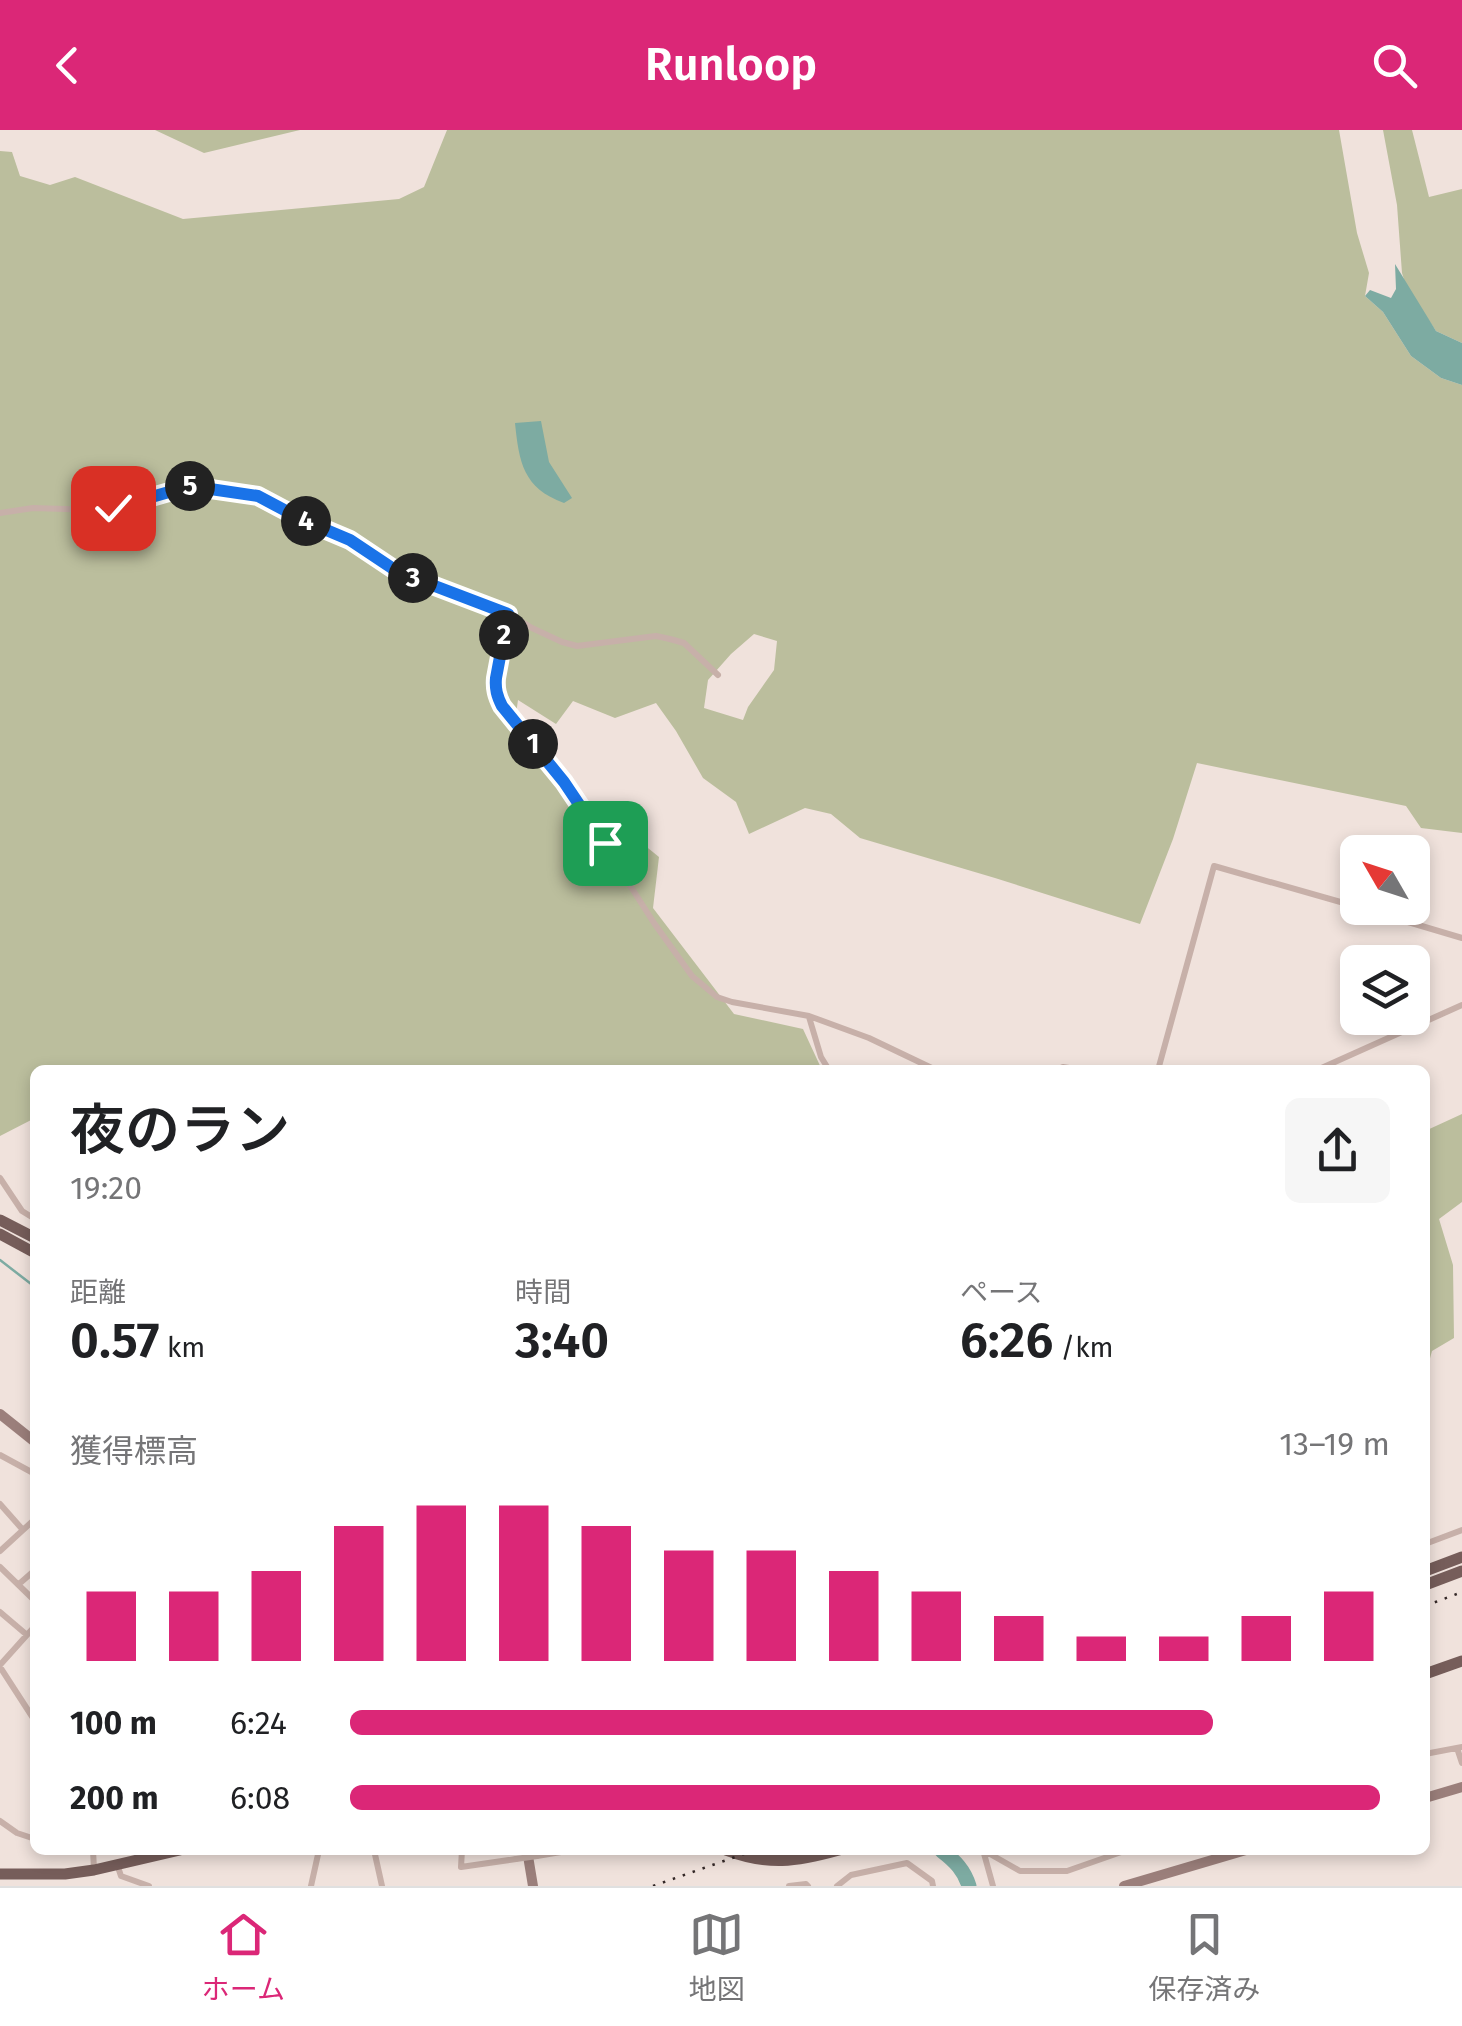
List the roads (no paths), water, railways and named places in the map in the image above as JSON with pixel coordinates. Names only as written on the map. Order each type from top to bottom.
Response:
[{"type":"main road","points":[[0,1220],[30,1235]]},
{"type":"main road","points":[[0,1234],[30,1249]]},
{"type":"main road","points":[[1430,1568],[1462,1557]]},
{"type":"main road","points":[[1430,1582],[1462,1571]]},
{"type":"main road","points":[[1430,1672],[1462,1662]]},
{"type":"main road","points":[[0,1874],[66,1874],[156,1855]]},
{"type":"main road","points":[[739,1855],[776,1861],[817,1855]]},
{"type":"street","points":[[0,513],[33,508],[113,508],[190,486],[258,496],[305,521],[336,532],[398,572],[508,614],[577,646],[656,636],[684,643],[718,675]]},
{"type":"street","points":[[508,614],[495,688],[502,706],[564,782],[692,976],[717,997],[809,1016],[926,1065]]},
{"type":"street","points":[[1159,1065],[1214,866],[1340,902]]},
{"type":"street","points":[[1419,925],[1462,938]]},
{"type":"street","points":[[1328,1065],[1462,1004]]},
{"type":"street","points":[[809,1016],[826,1065]]},
{"type":"street","points":[[0,1178],[22,1211],[30,1216]]},
{"type":"street","points":[[0,1414],[30,1438]]},
{"type":"street","points":[[0,1455],[30,1471]]},
{"type":"street","points":[[0,1504],[22,1530]]},
{"type":"street","points":[[0,1551],[30,1523]]},
{"type":"street","points":[[1430,1542],[1462,1530]]},
{"type":"street","points":[[0,1567],[30,1596]]},
{"type":"street","points":[[19,1584],[30,1574]]},
{"type":"street","points":[[0,1612],[27,1635]]},
{"type":"street","points":[[30,1632],[0,1666],[30,1714]]},
{"type":"street","points":[[1430,1753],[1460,1748],[1462,1763]]},
{"type":"street","points":[[1430,1797],[1462,1787]]},
{"type":"street","points":[[0,1821],[30,1838]]},
{"type":"street","points":[[93,1855],[94,1870]]},
{"type":"street","points":[[311,1886],[318,1855]]},
{"type":"street","points":[[375,1855],[382,1886]]},
{"type":"street","points":[[462,1855],[461,1867],[527,1855]]},
{"type":"street","points":[[532,1855],[532,1886]]},
{"type":"street","points":[[984,1855],[993,1886]]},
{"type":"street","points":[[992,1855],[1020,1870],[1066,1870],[1112,1855]]},
{"type":"street","points":[[1124,1886],[1229,1855]]},
{"type":"street","points":[[837,1886],[852,1875],[908,1863],[934,1886]]},
{"type":"street","points":[[117,1864],[121,1876],[149,1886]]},
{"type":"street","points":[[789,1886],[808,1886]]},
{"type":"water","points":[[1395,264],[1436,331],[1462,343],[1462,385],[1441,378],[1411,356],[1383,312],[1365,296],[1370,290],[1391,298],[1396,289]]},
{"type":"water","points":[[541,421],[549,462],[572,498],[564,503],[540,490],[521,461],[515,423]]},
{"type":"waterway","points":[[0,1260],[30,1283]]},
{"type":"waterway","points":[[947,1855],[959,1866],[969,1886]]},
{"type":"railway","points":[[1430,1604],[1462,1592]]},
{"type":"railway","points":[[653,1886],[741,1855]]}]
